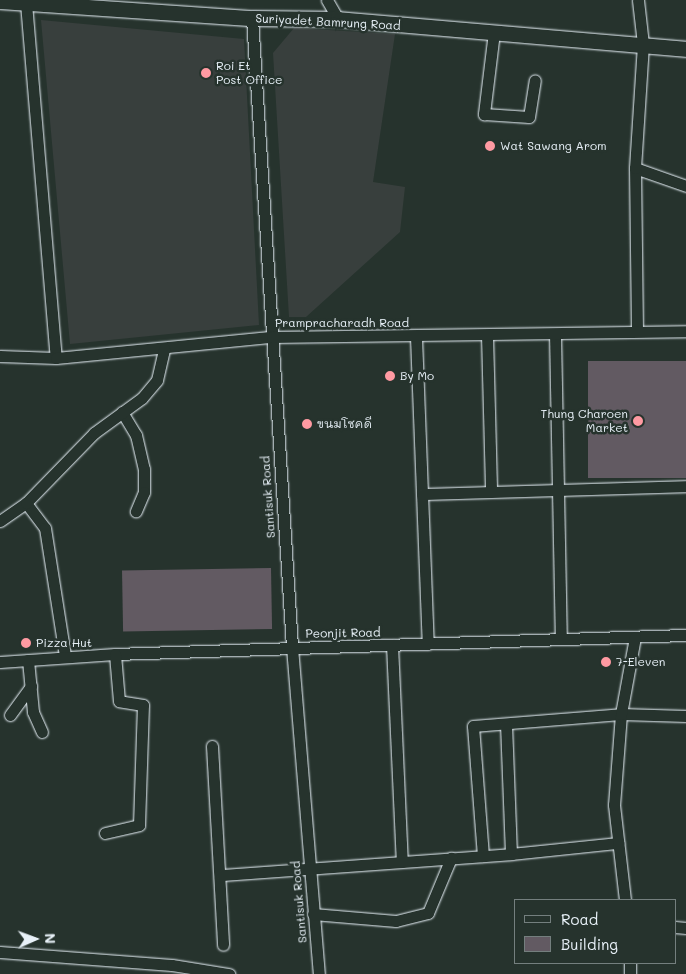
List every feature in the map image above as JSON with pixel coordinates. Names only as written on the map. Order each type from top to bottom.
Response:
[{"type":"main road","name":"Suriyadet Bamrung Road","points":[[12,2],[252,18],[338,19],[686,49]]},
{"type":"street","points":[[327,0],[338,19]]},
{"type":"street","points":[[637,331],[634,168],[643,44],[638,0]]},
{"type":"street","points":[[12,2],[56,358]]},
{"type":"street","name":"Santisuk Road","points":[[252,18],[292,647],[309,868],[320,974]]},
{"type":"street","points":[[494,32],[484,114],[529,117],[535,80]]},
{"type":"street","points":[[634,168],[686,186]]},
{"type":"street","name":"Prampracharadh Road","points":[[0,356],[56,358],[272,337],[686,331]]},
{"type":"street","points":[[555,334],[560,638]]},
{"type":"street","points":[[487,335],[491,491]]},
{"type":"street","points":[[416,336],[428,644]]},
{"type":"street","points":[[0,521],[26,504],[94,433],[122,412],[157,380],[164,349]]},
{"type":"street","points":[[122,412],[136,435],[144,469],[144,492],[136,511]]},
{"type":"street","points":[[422,494],[558,487],[686,486]]},
{"type":"street","points":[[26,504],[45,528],[65,656]]},
{"type":"street","name":"Peonjit Road","points":[[0,662],[65,656],[292,647],[686,635]]},
{"type":"street","points":[[625,899],[614,805],[620,714],[634,637]]},
{"type":"street","points":[[392,645],[402,862]]},
{"type":"street","points":[[105,833],[139,825],[144,705],[119,701],[115,654]]},
{"type":"street","points":[[28,660],[33,712],[42,732]]},
{"type":"street","points":[[10,715],[31,686]]},
{"type":"street","points":[[483,856],[473,726],[506,726],[620,714],[686,716]]},
{"type":"street","points":[[506,726],[511,854]]},
{"type":"street","points":[[212,746],[221,875],[223,945]]},
{"type":"street","points":[[221,875],[511,854],[618,844]]},
{"type":"street","points":[[313,914],[396,921],[428,913],[451,858]]},
{"type":"street","points":[[0,952],[172,965],[229,974]]},
{"type":"shaded area","points":[[41,20],[244,39],[259,325],[70,344]]},
{"type":"shaded area","points":[[294,28],[395,34],[373,182],[405,187],[400,232],[306,317],[289,317],[273,53]]},
{"type":"building","name":"Thung Charoen Market","points":[[588,361],[686,361],[686,478],[588,478]]},
{"type":"building","points":[[271,568],[272,629],[123,632],[122,571]]},
{"type":"place","name":"Roi Et Post Office","points":[[206,73]]},
{"type":"place","name":"Wat Sawang Arom","points":[[490,146]]},
{"type":"place","name":"By Mo","points":[[390,376]]},
{"type":"place","name":"Thung Charoen Market","points":[[638,421]]},
{"type":"place","name":"ขนมโชคดี","points":[[307,424]]},
{"type":"place","name":"Pizza Hut","points":[[26,643]]},
{"type":"place","name":"7-Eleven","points":[[606,662]]}]
